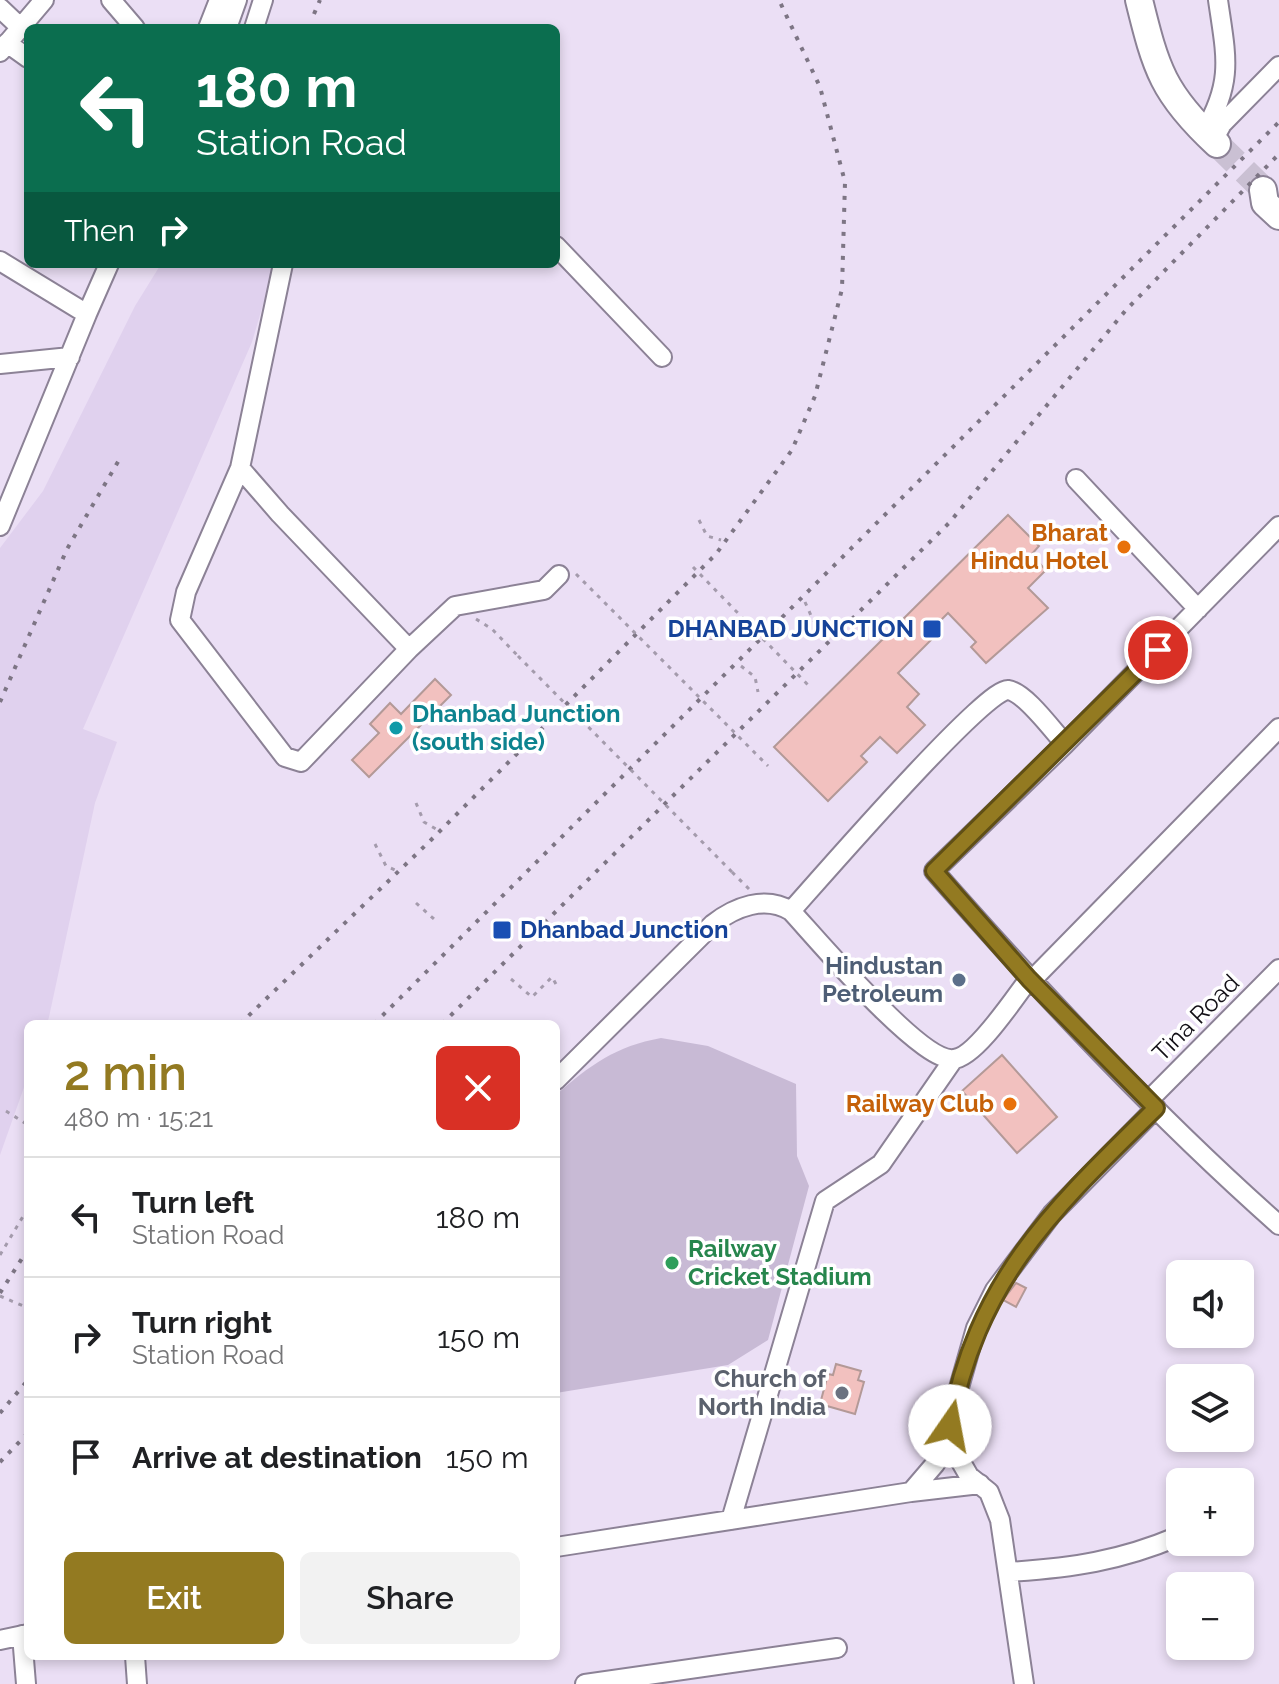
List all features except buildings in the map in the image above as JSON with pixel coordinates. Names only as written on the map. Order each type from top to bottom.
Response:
[{"type":"highway","points":[[1139,0],[1155,65],[1167,89],[1211,139]]},
{"type":"highway","points":[[1154,0],[1168,66],[1167,89]]},
{"type":"highway","points":[[1267,191],[1265,203],[1279,216]]},
{"type":"street","points":[[24,56],[4,47],[44,0]]},
{"type":"street","points":[[111,0],[132,24]]},
{"type":"street","points":[[210,24],[219,0]]},
{"type":"street","points":[[228,24],[237,0]]},
{"type":"street","points":[[255,24],[263,0]]},
{"type":"street","points":[[1211,139],[1226,74],[1218,0]]},
{"type":"street","points":[[0,8],[20,27]]},
{"type":"street","points":[[1211,139],[1279,66]]},
{"type":"street","points":[[560,250],[662,357]]},
{"type":"street","points":[[0,261],[25,269],[87,314]]},
{"type":"street","points":[[0,526],[107,268]]},
{"type":"street","points":[[282,268],[240,468],[186,592],[180,620],[285,757],[301,762],[409,649],[455,606],[544,590],[568,574]]},
{"type":"street","points":[[0,364],[70,357]]},
{"type":"street","points":[[240,468],[409,649]]},
{"type":"street","points":[[1076,479],[1198,609]]},
{"type":"street","points":[[1279,526],[1065,744],[934,871],[1030,980],[1152,1105],[1279,1225]]},
{"type":"street","points":[[791,911],[949,738],[997,692],[1010,690],[1022,696],[1065,744]]},
{"type":"street","points":[[731,1520],[825,1201],[881,1164],[953,1060],[982,1040],[1030,980],[1279,728]]},
{"type":"street","points":[[560,1076],[720,918],[752,904],[779,905],[791,911],[897,1023],[932,1053],[953,1060]]},
{"type":"street","name":"Tina Road","points":[[950,1438],[961,1376],[976,1328],[995,1290],[1052,1214],[1279,969]]},
{"type":"street","points":[[911,1492],[935,1464],[950,1438]]},
{"type":"street","points":[[950,1438],[957,1459],[996,1504],[1024,1684]]},
{"type":"street","points":[[560,1546],[980,1484]]},
{"type":"street","points":[[1008,1572],[1091,1565],[1134,1555],[1166,1541]]},
{"type":"street","points":[[0,1640],[24,1635]]},
{"type":"street","points":[[585,1684],[837,1648]]},
{"type":"street","points":[[26,1660],[26,1684]]},
{"type":"street","points":[[135,1660],[137,1684]]},
{"type":"path","points":[[699,520],[707,536],[721,540]]},
{"type":"path","points":[[693,567],[810,687]]},
{"type":"path","points":[[568,574],[768,766]]},
{"type":"path","points":[[805,602],[813,620],[824,627]]},
{"type":"path","points":[[492,629],[755,895]]},
{"type":"path","points":[[699,633],[711,631],[711,640]]},
{"type":"path","points":[[741,666],[755,677],[758,692]]},
{"type":"path","points":[[416,803],[424,822],[436,829]]},
{"type":"path","points":[[375,844],[386,866],[395,870]]},
{"type":"path","points":[[416,903],[434,919]]},
{"type":"path","points":[[511,979],[532,997],[552,977],[557,986]]},
{"type":"path","points":[[6,1111],[24,1122]]},
{"type":"path","points":[[0,1255],[24,1215]]},
{"type":"path","points":[[0,1296],[24,1306]]},
{"type":"shaded area","points":[[159,268],[274,268],[252,342],[83,729],[117,742],[95,803],[48,1020],[24,1020],[24,1087],[0,1155],[0,548],[43,491],[135,306]]},
{"type":"shaded area","name":"Railway Cricket Stadium","points":[[661,1038],[708,1046],[796,1084],[797,1156],[809,1186],[768,1340],[728,1365],[560,1392],[560,1092],[604,1058]]},
{"type":"tunnel","points":[[1217,144],[1259,185]]},
{"type":"railway","points":[[314,14],[320,0]]},
{"type":"railway","points":[[244,1020],[431,840],[716,554],[792,450],[815,396],[842,289],[845,182],[820,87],[779,0]]},
{"type":"railway","points":[[378,1020],[1279,122]]},
{"type":"railway","points":[[446,1020],[949,523],[1126,310],[1279,154]]},
{"type":"railway","points":[[0,702],[67,549],[122,455]]},
{"type":"railway","points":[[0,1293],[24,1255]]},
{"type":"railway","points":[[0,1413],[24,1385]]},
{"type":"railway","points":[[0,1462],[24,1437]]},
{"type":"place","name":"Bharat Hindu Hotel","points":[[1124,547]]},
{"type":"place","name":"DHANBAD JUNCTION","points":[[932,629]]},
{"type":"place","name":"Dhanbad Junction (south side)","points":[[396,728]]},
{"type":"place","name":"Dhanbad Junction","points":[[502,930]]},
{"type":"place","name":"Hindustan Petroleum","points":[[959,980]]},
{"type":"place","name":"Railway Club","points":[[1010,1104]]},
{"type":"place","name":"Railway Cricket Stadium","points":[[672,1263]]},
{"type":"place","name":"Church of North India","points":[[842,1393]]},
{"type":"route","points":[[950,1426],[968,1352],[995,1290],[1052,1214],[1156,1108],[1029,979],[934,871],[1158,650]]}]
